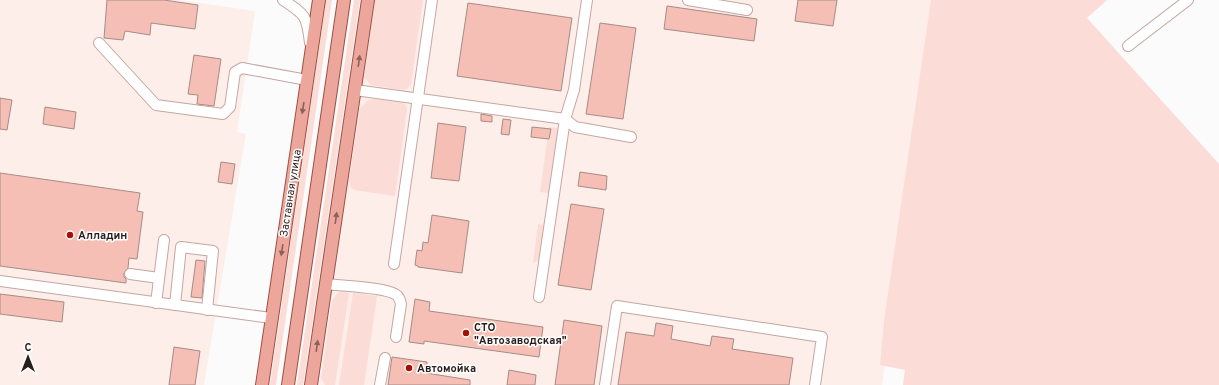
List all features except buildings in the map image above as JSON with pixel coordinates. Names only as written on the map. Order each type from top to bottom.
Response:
[{"type":"main road","name":"Заставная улица","points":[[262,385],[319,0]]},
{"type":"main road","points":[[288,385],[344,0]]},
{"type":"main road","points":[[311,385],[368,0]]},
{"type":"lane","points":[[284,0],[301,12],[305,18],[308,26],[311,55]]},
{"type":"lane","points":[[394,264],[432,0]]},
{"type":"lane","points":[[540,297],[565,119],[574,90],[587,0]]},
{"type":"lane","points":[[688,0],[747,10]]},
{"type":"lane","points":[[1128,46],[1188,0]]},
{"type":"lane","points":[[99,43],[156,105],[223,114],[230,107],[235,72],[242,68],[308,80]]},
{"type":"lane","points":[[355,90],[565,119],[575,127],[631,136]]},
{"type":"lane","points":[[156,303],[164,240]]},
{"type":"lane","points":[[175,305],[180,247],[213,251],[207,310]]},
{"type":"lane","points":[[130,274],[159,278]]},
{"type":"lane","points":[[0,281],[271,318]]},
{"type":"lane","points":[[326,284],[385,291],[397,294],[401,304],[396,337]]},
{"type":"lane","points":[[605,385],[617,306],[822,337],[815,385]]},
{"type":"lane","points":[[380,385],[385,358]]},
{"type":"shaded area","points":[[0,0],[180,0],[255,11],[237,132],[246,134],[204,385],[0,385]]},
{"type":"shaded area","points":[[326,0],[332,0],[276,385],[270,385]]},
{"type":"shaded area","points":[[354,0],[360,0],[303,385],[297,385]]},
{"type":"shaded area","points":[[375,0],[936,0],[882,385],[319,385]]},
{"type":"shaded area","points":[[375,0],[423,0],[411,84],[407,89],[402,90],[371,85],[364,77]]},
{"type":"shaded area","points":[[931,0],[1107,0],[1087,18],[1219,164],[1219,385],[903,385],[905,370],[880,365],[884,321]]},
{"type":"shaded area","points":[[375,99],[403,103],[406,105],[407,109],[395,196],[354,190],[351,188],[349,181],[360,108],[368,100]]},
{"type":"shaded area","points":[[549,127],[557,128],[558,132],[549,193],[540,192]]},
{"type":"shaded area","points":[[538,224],[545,225],[541,257],[533,263]]},
{"type":"shaded area","points":[[340,292],[349,293],[335,385],[325,385],[321,378],[332,301]]},
{"type":"shaded area","points":[[353,293],[377,296],[364,385],[339,385]]},
{"type":"place","name":"Алладин","points":[[70,235]]},
{"type":"place","name":"СТО \"Автозаводская\"","points":[[466,333]]},
{"type":"place","name":"Автомойка","points":[[409,368]]}]
